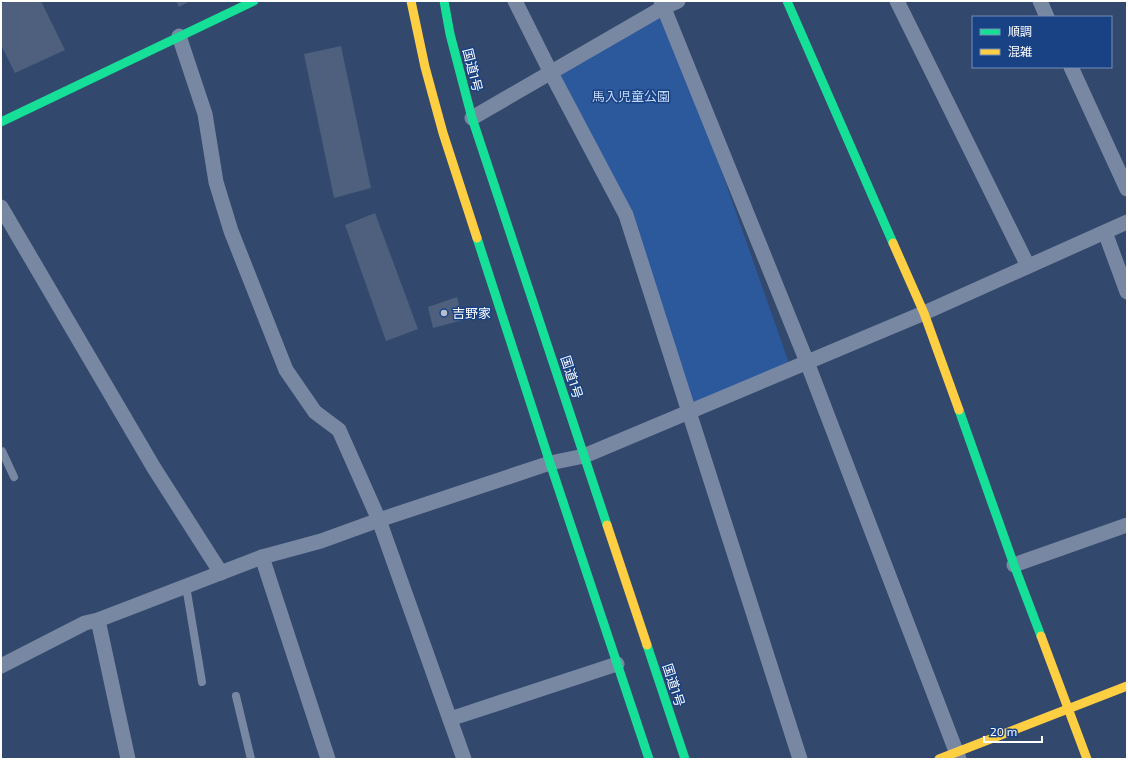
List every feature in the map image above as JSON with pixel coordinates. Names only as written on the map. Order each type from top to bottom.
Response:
[{"type":"main road","points":[[1,122],[254,1]]},
{"type":"main road","points":[[411,1],[425,67],[443,133],[550,464],[649,759]]},
{"type":"main road","name":"国道1号","points":[[444,1],[450,34],[472,118],[685,759]]},
{"type":"main road","points":[[787,1],[924,313],[1014,565],[1087,759]]},
{"type":"main road","points":[[938,759],[958,755],[1127,686]]},
{"type":"street","points":[[515,1],[626,215],[800,759]]},
{"type":"street","points":[[472,118],[551,73],[663,4],[678,1]]},
{"type":"street","points":[[897,1],[1028,266]]},
{"type":"street","points":[[1040,1],[1047,16]]},
{"type":"street","points":[[663,4],[808,362],[958,755]]},
{"type":"street","points":[[179,36],[205,114],[216,182],[231,231],[286,370],[315,412],[339,430],[379,520],[464,759]]},
{"type":"street","points":[[1070,68],[1127,189]]},
{"type":"street","points":[[1,207],[150,461],[222,573]]},
{"type":"street","points":[[1,666],[85,623],[98,620],[262,557],[320,541],[550,464],[584,456],[924,313],[1127,222]]},
{"type":"street","points":[[1105,232],[1127,292]]},
{"type":"street","points":[[1014,565],[1127,525]]},
{"type":"street","points":[[262,557],[328,759]]},
{"type":"street","points":[[98,620],[128,759]]},
{"type":"street","points":[[450,720],[617,664]]},
{"type":"lane","points":[[1,451],[14,477]]},
{"type":"lane","points":[[186,586],[202,682]]},
{"type":"lane","points":[[236,696],[251,759]]},
{"type":"green space","name":"馬入児童公園","points":[[664,7],[790,366],[691,403],[626,215],[551,73]]},
{"type":"building","points":[[7,1],[41,1],[65,50],[15,73],[1,45],[1,4]]},
{"type":"building","points":[[176,1],[190,1],[179,7]]},
{"type":"building","points":[[341,46],[371,188],[334,198],[304,54]]},
{"type":"building","points":[[375,213],[418,329],[386,341],[345,225]]},
{"type":"building","points":[[457,297],[463,320],[433,328],[428,307]]},
{"type":"traffic: fast","points":[[1,122],[254,1]]},
{"type":"traffic: fast","points":[[444,1],[450,34],[472,118],[607,525]]},
{"type":"traffic: fast","points":[[787,1],[893,243]]},
{"type":"traffic: fast","points":[[477,238],[550,463],[649,759]]},
{"type":"traffic: fast","points":[[959,410],[1041,636]]},
{"type":"traffic: fast","points":[[647,645],[685,759]]},
{"type":"traffic: slow","points":[[411,1],[425,67],[443,133],[477,238]]},
{"type":"traffic: slow","points":[[893,243],[924,313],[959,410]]},
{"type":"traffic: slow","points":[[607,525],[647,645]]},
{"type":"traffic: slow","points":[[1041,636],[1087,759]]},
{"type":"traffic: slow","points":[[939,759],[1127,686]]},
{"type":"place","name":"吉野家","points":[[444,313]]}]
